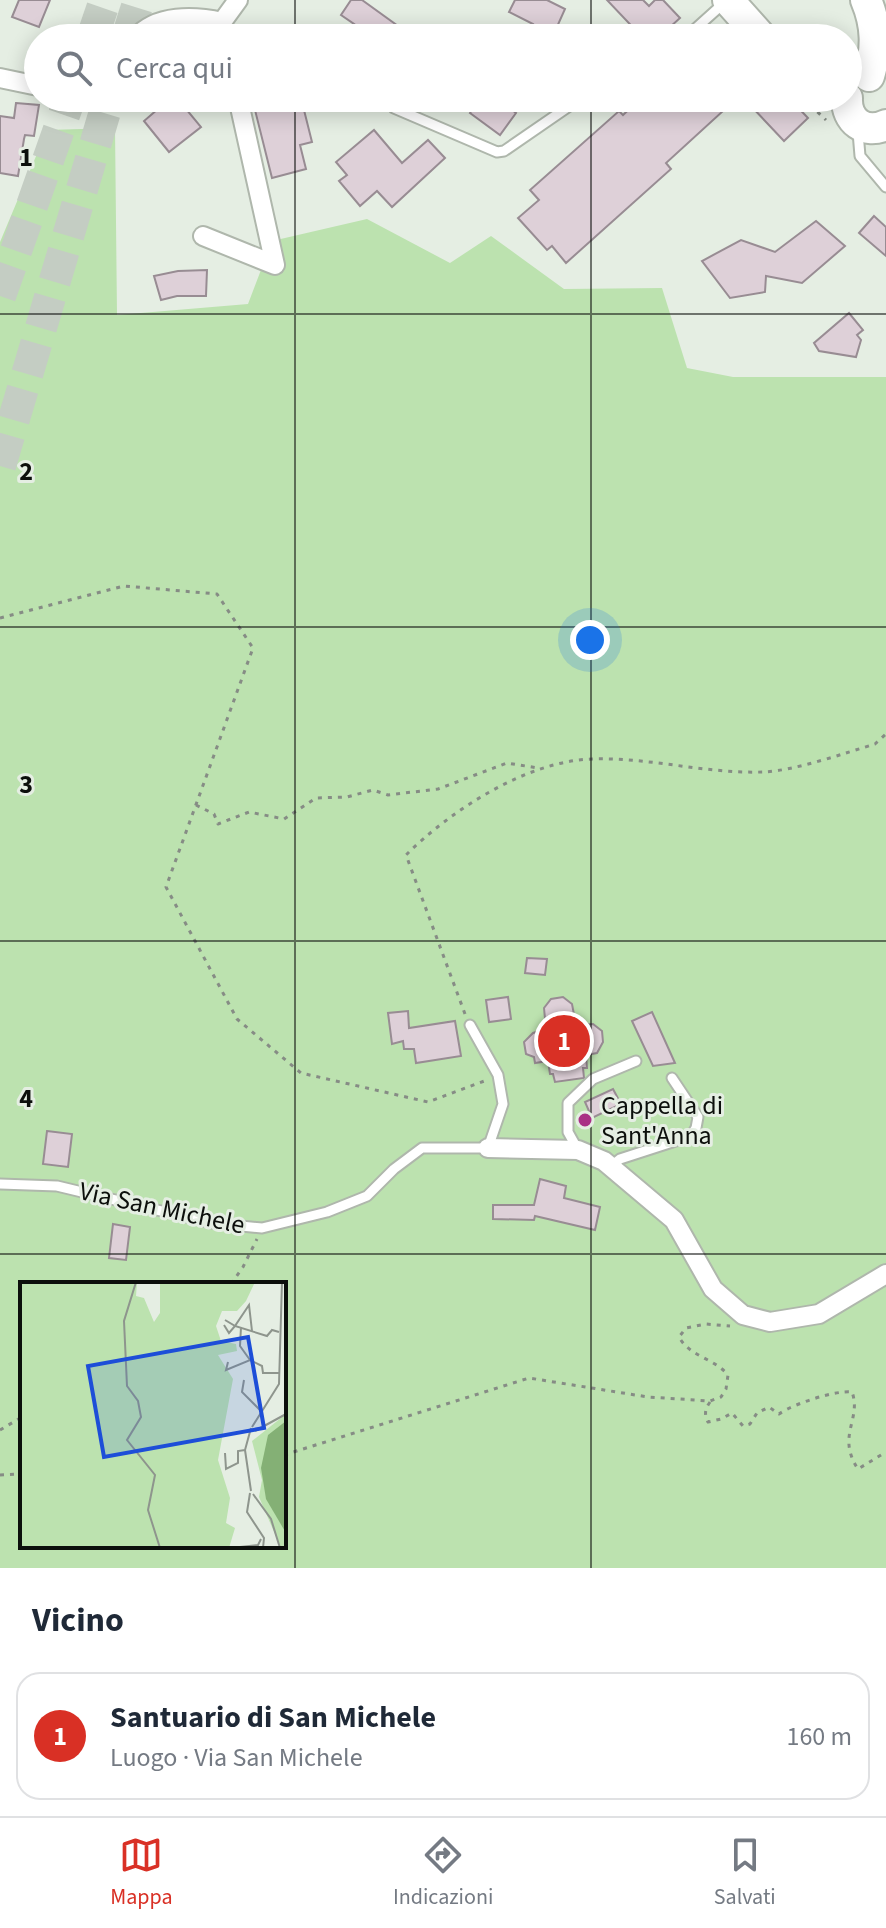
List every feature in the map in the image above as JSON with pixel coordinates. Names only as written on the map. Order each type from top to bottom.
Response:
[{"type":"main road","points":[[728,0],[749,24]]},
{"type":"main road","points":[[862,97],[876,36],[875,22],[866,0]]},
{"type":"main road","points":[[877,0],[886,25]]},
{"type":"main road","points":[[862,103],[886,150]]},
{"type":"street","points":[[227,24],[238,0]]},
{"type":"street","points":[[159,24],[197,16],[212,24]]},
{"type":"street","points":[[0,78],[24,83]]},
{"type":"street","points":[[203,236],[275,265],[241,112]]},
{"type":"street","name":"Via San Michele","points":[[488,1148],[578,1150],[610,1167],[674,1220],[713,1289],[743,1315]]},
{"type":"street","points":[[743,1315],[770,1322],[819,1314],[886,1274]]},
{"type":"lane","points":[[701,24],[728,0]]},
{"type":"lane","points":[[403,112],[497,152],[504,151],[561,112]]},
{"type":"lane","points":[[861,112],[860,156],[886,187]]},
{"type":"lane","points":[[470,1025],[498,1075],[503,1104],[488,1148]]},
{"type":"lane","points":[[578,1150],[568,1132],[568,1103],[593,1079],[636,1061]]},
{"type":"lane","points":[[610,1167],[620,1159],[691,1136],[698,1117],[672,1078]]},
{"type":"lane","name":"Via San Michele","points":[[0,1184],[57,1186],[211,1223],[262,1228],[327,1212],[367,1196],[394,1169],[422,1148],[488,1148]]},
{"type":"path","points":[[0,618],[124,586],[217,594],[253,648],[166,887],[237,1019],[301,1073],[428,1102],[498,1075]]},
{"type":"path","points":[[470,1025],[406,855],[427,834],[481,797],[539,768],[591,759],[765,772],[875,744],[886,734]]},
{"type":"path","points":[[196,805],[214,814],[218,824],[249,812],[284,819],[316,798],[347,797],[373,790],[388,795],[438,789],[507,763],[539,768]]},
{"type":"path","points":[[232,1282],[262,1228]]},
{"type":"path","points":[[286,1454],[529,1378],[648,1397],[710,1401],[721,1397],[728,1375],[721,1365],[685,1348],[679,1337],[686,1328],[738,1325],[743,1315]]},
{"type":"path","points":[[710,1401],[705,1416],[708,1422],[732,1413],[743,1426],[750,1424],[757,1413],[769,1407],[779,1414],[791,1406],[803,1405],[841,1391],[852,1392],[855,1401],[848,1431],[849,1455],[858,1469],[886,1452]]},
{"type":"path","points":[[0,1430],[20,1418]]},
{"type":"path","points":[[0,1475],[20,1474]]},
{"type":"green space","points":[[115,128],[117,315],[248,304],[272,241],[367,219],[450,263],[491,236],[564,289],[662,288],[687,368],[733,377],[886,377],[886,1568],[0,1568],[0,242],[47,130]]},
{"type":"building","points":[[19,0],[50,0],[40,24],[12,17]]},
{"type":"building","points":[[351,0],[362,0],[395,24],[354,24],[341,15]]},
{"type":"building","points":[[515,0],[547,0],[565,9],[558,24],[533,24],[509,12]]},
{"type":"building","points":[[607,0],[643,0],[649,6],[655,0],[663,0],[680,18],[673,24],[630,24]]},
{"type":"building","points":[[16,103],[24,104],[24,112],[38,112],[34,136],[25,135],[18,176],[0,173],[0,116],[14,118]]},
{"type":"building","points":[[154,112],[189,112],[201,127],[169,152],[144,121]]},
{"type":"building","points":[[256,112],[304,112],[312,142],[300,145],[306,169],[272,178]]},
{"type":"building","points":[[515,112],[516,113],[500,135],[470,113]]},
{"type":"building","points":[[618,112],[623,115],[626,112],[722,112],[666,163],[671,169],[566,263],[552,246],[547,250],[518,218],[539,200],[530,190]]},
{"type":"building","points":[[757,112],[802,112],[808,118],[784,141]]},
{"type":"building","points":[[374,130],[402,163],[428,140],[445,158],[392,207],[377,191],[360,206],[339,181],[347,175],[336,162]]},
{"type":"building","points":[[874,216],[886,227],[886,256],[859,233]]},
{"type":"building","points":[[816,221],[845,246],[802,283],[766,276],[765,292],[730,298],[702,261],[741,240],[775,252]]},
{"type":"building","points":[[207,270],[206,296],[177,296],[161,300],[154,276]]},
{"type":"building","points":[[849,313],[863,330],[857,335],[861,340],[856,357],[819,351],[814,343]]},
{"type":"building","points":[[527,958],[547,959],[545,975],[525,973]]},
{"type":"building","points":[[508,997],[511,1019],[489,1022],[486,1000]]},
{"type":"building","points":[[563,997],[572,1004],[576,1025],[593,1024],[602,1031],[603,1042],[597,1053],[586,1055],[584,1078],[555,1082],[548,1061],[535,1063],[534,1057],[526,1054],[524,1042],[533,1033],[546,1029],[544,1008],[551,999]]},
{"type":"building","points":[[408,1011],[409,1028],[455,1021],[461,1056],[416,1063],[414,1049],[404,1049],[403,1041],[392,1044],[388,1013]]},
{"type":"building","points":[[652,1012],[675,1063],[653,1066],[632,1021]]},
{"type":"building","points":[[613,1089],[621,1104],[592,1118],[585,1102]]},
{"type":"building","points":[[47,1131],[72,1134],[68,1167],[43,1164]]},
{"type":"building","points":[[540,1179],[566,1186],[564,1198],[600,1207],[595,1230],[535,1216],[534,1220],[493,1219],[493,1205],[534,1205]]},
{"type":"building","points":[[113,1224],[130,1227],[126,1260],[109,1258]]},
{"type":"tunnel","points":[[97,24],[105,0]]},
{"type":"tunnel","points":[[131,24],[139,0]]},
{"type":"tunnel","points":[[0,296],[65,112]]},
{"type":"tunnel","points":[[0,466],[105,112]]},
{"type":"place","name":"Santuario di San Michele","points":[[564,1041]]},
{"type":"place","name":"Cappella di Sant'Anna","points":[[585,1120]]}]
